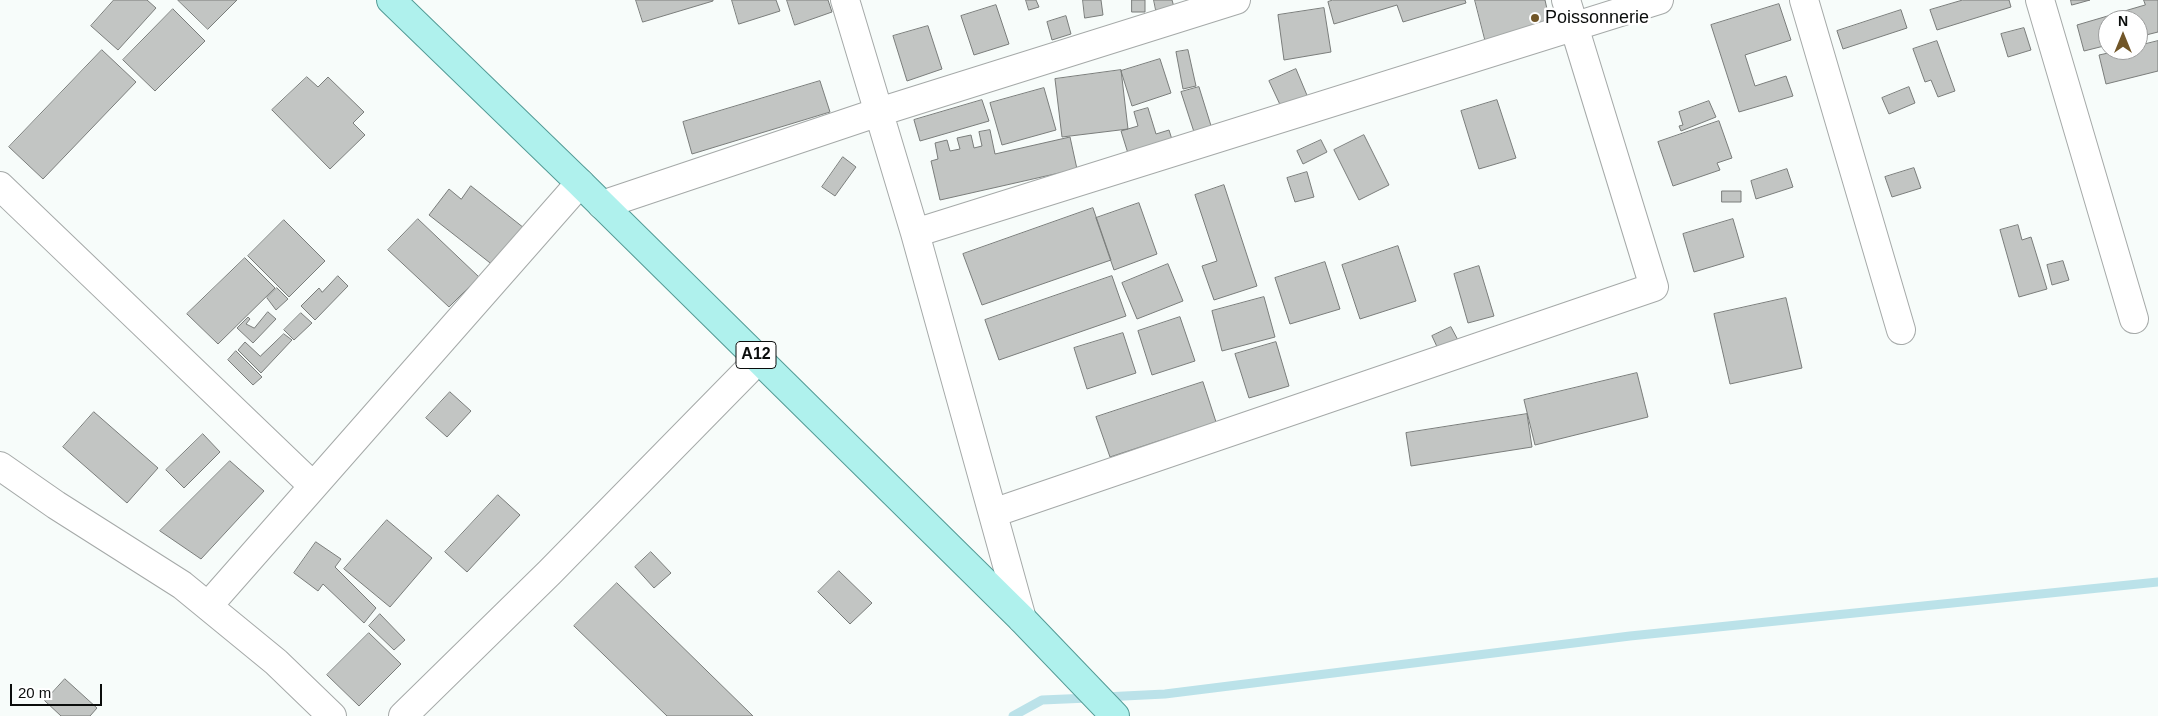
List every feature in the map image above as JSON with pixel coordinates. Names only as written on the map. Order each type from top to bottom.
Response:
[{"type":"main road","name":"A12","points":[[391,0],[760,359],[1022,619],[1115,716]]},
{"type":"street","points":[[844,0],[915,233],[1022,619]]},
{"type":"street","points":[[602,205],[879,112],[1236,0]]},
{"type":"street","points":[[993,513],[1654,287],[1566,0]]},
{"type":"street","points":[[915,233],[1659,0]]},
{"type":"street","points":[[1804,0],[1901,330]]},
{"type":"street","points":[[2040,0],[2134,319]]},
{"type":"street","points":[[208,606],[580,183]]},
{"type":"street","points":[[0,186],[313,486]]},
{"type":"street","points":[[403,716],[550,572],[760,359]]},
{"type":"street","points":[[0,466],[182,585],[276,662],[332,716]]},
{"type":"building","points":[[114,0],[147,0],[156,8],[118,50],[91,26]]},
{"type":"building","points":[[178,0],[237,0],[208,29]]},
{"type":"building","points":[[636,0],[713,0],[713,1],[643,22]]},
{"type":"building","points":[[732,0],[776,0],[780,11],[739,24]]},
{"type":"building","points":[[787,0],[828,0],[832,12],[795,25]]},
{"type":"building","points":[[1026,0],[1036,0],[1039,7],[1029,10]]},
{"type":"building","points":[[1083,0],[1101,0],[1103,15],[1085,18]]},
{"type":"building","points":[[1132,0],[1145,0],[1145,12],[1132,12]]},
{"type":"building","points":[[1154,0],[1172,0],[1174,7],[1156,10]]},
{"type":"building","points":[[1333,0],[1465,0],[1466,3],[1403,22],[1397,5],[1334,24],[1328,2]]},
{"type":"building","points":[[1475,0],[1545,0],[1551,27],[1486,43]]},
{"type":"building","points":[[1963,0],[2009,0],[2011,7],[1937,30],[1930,10]]},
{"type":"building","points":[[2071,0],[2090,0],[2072,5]]},
{"type":"building","points":[[2144,0],[2158,0],[2158,32],[2148,34],[2148,10],[2128,10],[2145,5]]},
{"type":"building","points":[[1779,4],[1791,40],[1745,55],[1755,86],[1786,76],[1793,96],[1739,112],[1711,25]]},
{"type":"building","points":[[996,5],[1009,44],[974,55],[961,16]]},
{"type":"building","points":[[1324,8],[1331,52],[1284,60],[1278,15]]},
{"type":"building","points":[[173,9],[205,41],[155,91],[123,60]]},
{"type":"building","points":[[1901,10],[1907,28],[1843,49],[1837,31]]},
{"type":"building","points":[[1066,16],[1071,34],[1052,40],[1047,22]]},
{"type":"building","points":[[2098,19],[2098,48],[2084,51],[2077,25]]},
{"type":"building","points":[[928,26],[942,69],[907,81],[893,36]]},
{"type":"building","points":[[2024,28],[2031,50],[2008,57],[2001,34]]},
{"type":"building","points":[[1937,41],[1955,91],[1938,97],[1931,80],[1925,82],[1913,49]]},
{"type":"building","points":[[2158,41],[2158,71],[2106,84],[2100,60],[2148,60],[2148,44]]},
{"type":"building","points":[[102,50],[136,82],[43,179],[9,147]]},
{"type":"building","points":[[1188,50],[1196,86],[1183,89],[1176,52]]},
{"type":"building","points":[[1160,59],[1171,93],[1132,106],[1121,71]]},
{"type":"building","points":[[1296,69],[1309,100],[1283,111],[1269,81]]},
{"type":"building","points":[[1121,70],[1128,129],[1062,137],[1055,79]]},
{"type":"building","points":[[307,77],[318,87],[328,77],[364,112],[353,123],[365,135],[330,169],[272,110]]},
{"type":"building","points":[[820,81],[830,112],[692,154],[683,122]]},
{"type":"building","points":[[1199,87],[1212,129],[1195,135],[1181,92]]},
{"type":"building","points":[[1909,87],[1915,103],[1889,114],[1882,98]]},
{"type":"building","points":[[1044,88],[1056,130],[1002,145],[990,103]]},
{"type":"building","points":[[982,100],[989,121],[920,141],[914,120]]},
{"type":"building","points":[[1497,100],[1516,158],[1479,169],[1461,111]]},
{"type":"building","points":[[1709,101],[1716,117],[1681,131],[1679,126],[1683,125],[1679,112]]},
{"type":"building","points":[[1148,108],[1156,134],[1169,130],[1175,149],[1131,163],[1121,131],[1138,126],[1134,112]]},
{"type":"building","points":[[1719,121],[1732,158],[1717,163],[1720,170],[1673,186],[1658,142]]},
{"type":"building","points":[[990,130],[995,154],[1070,137],[1077,169],[940,200],[931,161],[938,159],[935,143],[947,140],[950,151],[960,149],[957,138],[971,135],[974,148],[982,146],[979,132]]},
{"type":"building","points":[[1364,135],[1389,185],[1359,200],[1334,150]]},
{"type":"building","points":[[1321,140],[1327,152],[1303,164],[1297,151]]},
{"type":"building","points":[[843,157],[856,167],[835,196],[822,187]]},
{"type":"building","points":[[1914,168],[1921,188],[1892,197],[1885,177]]},
{"type":"building","points":[[1787,169],[1793,187],[1756,199],[1751,181]]},
{"type":"building","points":[[1307,172],[1314,197],[1295,202],[1287,178]]},
{"type":"building","points":[[1224,185],[1257,286],[1214,300],[1202,266],[1217,261],[1195,195]]},
{"type":"building","points":[[471,186],[524,228],[494,266],[429,215],[449,189],[461,199]]},
{"type":"building","points":[[1722,191],[1741,191],[1741,202],[1722,202]]},
{"type":"building","points":[[1139,203],[1157,254],[1114,270],[1096,218]]},
{"type":"building","points":[[1093,208],[1111,260],[982,305],[963,254]]},
{"type":"building","points":[[418,219],[479,277],[449,307],[388,250]]},
{"type":"building","points":[[1733,219],[1744,257],[1694,272],[1683,234]]},
{"type":"building","points":[[284,220],[325,261],[289,297],[248,256]]},
{"type":"building","points":[[2018,225],[2022,240],[2031,237],[2047,289],[2019,297],[2000,230]]},
{"type":"building","points":[[1398,246],[1416,301],[1360,319],[1342,265]]},
{"type":"building","points":[[245,258],[275,288],[218,344],[187,314]]},
{"type":"building","points":[[2063,261],[2069,280],[2052,285],[2047,265]]},
{"type":"building","points":[[1325,262],[1340,309],[1290,324],[1275,278]]},
{"type":"building","points":[[1168,264],[1183,301],[1137,319],[1122,283]]},
{"type":"building","points":[[1479,266],[1494,316],[1468,323],[1454,274]]},
{"type":"building","points":[[338,276],[348,286],[315,320],[301,306],[319,288],[322,292]]},
{"type":"building","points":[[1112,276],[1126,316],[999,360],[985,320]]},
{"type":"building","points":[[277,288],[288,299],[276,310],[267,298]]},
{"type":"building","points":[[1264,297],[1275,337],[1222,351],[1212,311]]},
{"type":"building","points":[[1786,298],[1802,368],[1730,384],[1714,314]]},
{"type":"building","points":[[268,312],[276,319],[253,343],[237,328],[248,317],[250,319],[246,324],[254,328]]},
{"type":"building","points":[[301,313],[312,323],[294,340],[284,330]]},
{"type":"building","points":[[1180,317],[1195,361],[1152,375],[1138,331]]},
{"type":"building","points":[[1451,327],[1459,342],[1439,351],[1432,336]]},
{"type":"building","points":[[1123,333],[1136,373],[1087,389],[1074,348]]},
{"type":"building","points":[[284,334],[292,340],[261,373],[238,350],[245,342],[260,356]]},
{"type":"building","points":[[1276,342],[1289,386],[1249,398],[1235,354]]},
{"type":"building","points":[[236,351],[262,377],[253,385],[228,360]]},
{"type":"building","points":[[1637,373],[1648,417],[1535,445],[1524,400]]},
{"type":"building","points":[[1203,382],[1216,422],[1110,457],[1096,417]]},
{"type":"building","points":[[450,392],[471,411],[447,437],[426,418]]},
{"type":"building","points":[[94,412],[158,468],[127,503],[63,447]]},
{"type":"building","points":[[1527,414],[1532,447],[1411,466],[1406,433]]},
{"type":"building","points":[[203,434],[220,452],[184,488],[166,470]]},
{"type":"building","points":[[230,461],[264,491],[201,559],[160,531]]},
{"type":"building","points":[[498,495],[520,515],[467,572],[445,552]]},
{"type":"building","points":[[387,520],[432,558],[390,607],[344,569]]},
{"type":"building","points":[[316,542],[341,559],[335,567],[376,608],[364,623],[323,584],[318,591],[294,573]]},
{"type":"building","points":[[651,552],[671,573],[654,588],[635,567]]},
{"type":"building","points":[[839,571],[872,603],[850,624],[818,592]]},
{"type":"building","points":[[617,583],[753,716],[667,716],[574,626]]},
{"type":"building","points":[[380,614],[405,640],[394,650],[369,626]]},
{"type":"building","points":[[369,633],[401,664],[359,706],[327,675]]},
{"type":"building","points":[[65,679],[97,708],[90,716],[61,716],[45,701]]},
{"type":"waterway","points":[[1104,697],[1165,694],[1630,636],[2158,582]]},
{"type":"waterway","points":[[1013,716],[1042,700],[1089,698]]},
{"type":"place","name":"Poissonnerie","points":[[1535,18]]}]
